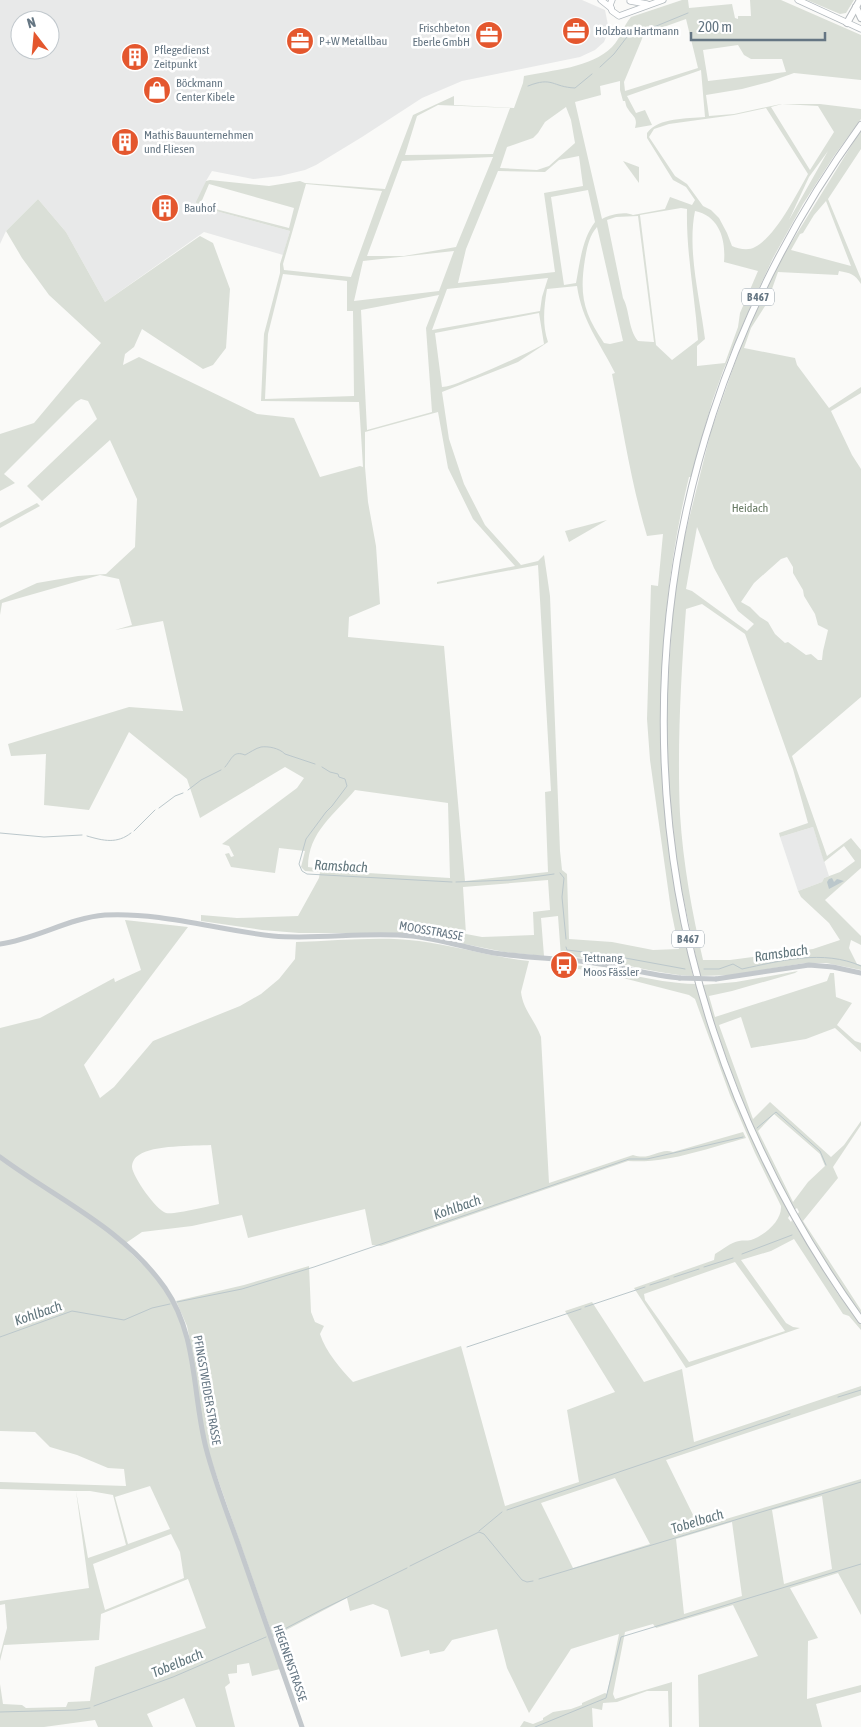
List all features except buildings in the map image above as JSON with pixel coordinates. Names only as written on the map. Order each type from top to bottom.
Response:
[{"type":"main road","points":[[601,0],[619,16],[663,0]]},
{"type":"main road","points":[[611,8],[612,0]]},
{"type":"main road","points":[[798,0],[861,29]]},
{"type":"main road","points":[[629,11],[631,6],[629,1],[649,4]]},
{"type":"main road","points":[[847,23],[858,3]]},
{"type":"main road","points":[[858,3],[861,18]]},
{"type":"main road","name":"B 467","points":[[861,125],[804,212],[759,296],[725,378],[707,433],[684,521],[672,590],[664,685],[664,750],[672,847],[678,890],[690,948],[715,1040],[737,1099],[775,1182],[836,1285],[861,1320]]},
{"type":"street","name":"MOOSSTRASSE","points":[[0,944],[29,938],[89,918],[134,915],[166,918],[276,936],[320,937],[379,934],[411,936],[506,955],[601,964],[680,978],[716,979],[809,965],[861,972]]},
{"type":"street","name":"PFINGSTWEIDER STRASSE","points":[[0,1157],[24,1175],[76,1206],[107,1228],[156,1276],[180,1314],[188,1336],[199,1414],[206,1447],[260,1606]]},
{"type":"street","name":"HEGENENSTRASSE","points":[[260,1606],[302,1727]]},
{"type":"shaded area","points":[[0,0],[582,0],[605,10],[609,30],[604,42],[595,50],[580,57],[462,81],[422,98],[362,137],[305,170],[280,176],[253,179],[212,171],[206,181],[197,206],[290,231],[283,255],[204,232],[105,302],[66,232],[38,199],[6,231],[0,244]]},
{"type":"shaded area","points":[[813,827],[829,876],[824,878],[822,882],[798,891],[780,837]]},
{"type":"shaded area","points":[[832,878],[834,882],[837,879],[844,881],[829,889],[827,882]]},
{"type":"green space","points":[[682,0],[688,0],[689,8],[732,4],[735,18],[738,19],[738,16],[751,16],[750,0],[781,0],[861,35],[861,80],[794,73],[742,89],[706,95],[709,116],[734,114],[781,104],[782,104],[820,104],[861,109],[861,119],[803,204],[773,258],[753,301],[712,402],[691,477],[689,477],[676,539],[667,601],[663,664],[664,789],[680,914],[693,976],[676,975],[594,959],[561,957],[558,916],[541,918],[544,956],[504,952],[440,939],[398,933],[299,933],[262,930],[201,921],[201,915],[237,918],[298,916],[319,878],[320,872],[305,871],[301,867],[305,851],[279,848],[275,873],[231,867],[225,854],[229,853],[231,857],[234,856],[229,846],[222,844],[297,788],[304,778],[285,767],[200,818],[187,779],[129,732],[89,810],[44,805],[46,754],[11,756],[8,744],[129,707],[183,711],[163,621],[115,630],[132,625],[119,579],[100,575],[2,603],[0,615],[0,600],[37,583],[78,576],[106,574],[135,547],[137,499],[110,440],[42,501],[27,486],[97,419],[88,401],[81,399],[4,474],[15,483],[0,491],[0,434],[34,423],[101,343],[49,295],[22,258],[6,231],[38,199],[66,232],[105,302],[200,236],[213,243],[230,289],[226,348],[213,365],[203,369],[142,329],[134,347],[125,354],[123,365],[139,357],[257,414],[294,418],[320,477],[360,466],[363,467],[359,402],[261,401],[264,334],[280,273],[280,264],[290,231],[197,206],[196,202],[206,181],[269,186],[300,181],[305,183],[385,189],[413,115],[454,96],[454,105],[514,108],[524,76],[571,67],[593,60],[612,47],[631,17]],"holes":[[[686,19],[698,68],[625,91],[624,82],[644,34]],[[738,45],[744,55],[751,59],[782,59],[786,72],[708,81],[703,50]],[[701,70],[705,117],[666,121],[652,128],[647,133],[647,138],[673,180],[686,187],[695,200],[692,205],[670,197],[665,209],[633,215],[617,214],[602,219],[575,102],[601,95],[600,86],[620,81],[623,101],[625,101],[635,119],[635,128],[652,125],[645,110],[636,113],[627,96]],[[782,104],[818,106],[834,132],[810,170],[771,107]],[[438,105],[510,108],[493,154],[405,155],[417,116]],[[566,107],[571,120],[575,143],[549,166],[537,170],[500,168],[507,147],[533,138],[545,122]],[[766,108],[808,174],[778,225],[763,242],[753,248],[737,248],[732,246],[719,218],[711,210],[703,206],[687,184],[675,176],[649,137],[654,129],[669,124],[734,115]],[[828,151],[789,220],[809,177]],[[579,156],[583,186],[544,193],[555,272],[458,283],[466,249],[498,171],[545,172],[559,160]],[[493,157],[456,247],[404,256],[367,256],[402,161]],[[209,184],[294,208],[289,228],[200,205]],[[306,184],[382,191],[351,277],[284,270],[283,264]],[[588,190],[595,222],[584,243],[576,283],[564,285],[551,197]],[[681,208],[687,209],[688,242],[698,340],[672,360],[656,345],[640,215]],[[695,211],[710,218],[719,230],[724,245],[724,262],[758,271],[740,313],[738,327],[725,363],[697,366],[697,346],[705,339],[692,242]],[[638,216],[654,342],[638,341],[632,331],[607,220],[616,217]],[[597,227],[623,341],[610,344],[604,343],[588,313],[583,294],[583,272],[589,242]],[[454,251],[439,291],[354,301],[363,261]],[[283,274],[347,281],[347,311],[353,311],[354,396],[265,399],[268,334]],[[548,278],[540,311],[432,330],[447,289]],[[577,286],[579,299],[587,321],[615,373],[612,374],[636,496],[647,536],[663,534],[658,586],[651,585],[647,719],[650,760],[671,910],[679,949],[653,950],[612,942],[569,939],[567,874],[562,870],[560,851],[550,596],[544,555],[538,561],[521,565],[485,525],[464,484],[449,439],[442,392],[518,362],[548,342],[544,322],[547,289]],[[439,295],[426,328],[432,412],[367,430],[361,310]],[[539,313],[544,344],[502,365],[442,387],[435,333]],[[438,412],[448,468],[473,519],[515,566],[437,582],[437,584],[538,565],[551,791],[545,792],[548,872],[465,881],[444,646],[348,637],[349,617],[380,604],[376,546],[368,502],[365,432]],[[355,790],[448,803],[450,878],[335,871],[308,867],[309,855],[313,844],[324,824]],[[548,880],[550,910],[533,912],[534,935],[482,937],[466,934],[463,887]]]},
{"type":"green space","points":[[807,0],[854,0],[846,13],[840,14]]},
{"type":"green space","name":"Heidach","points":[[861,130],[861,149],[828,199],[861,279],[861,284],[852,274],[846,272],[839,271],[838,275],[778,272],[767,303],[751,328],[744,348],[795,358],[797,365],[829,408],[861,387],[861,393],[831,411],[852,455],[861,469],[861,697],[792,756],[827,856],[851,838],[861,850],[861,868],[825,900],[861,936],[861,945],[851,940],[849,948],[857,964],[861,965],[861,970],[826,963],[805,963],[732,975],[700,976],[678,873],[669,790],[666,709],[674,599],[681,551],[711,431],[748,326],[778,264]],"holes":[[[826,201],[851,266],[791,250],[814,215]],[[697,527],[714,568],[732,601],[738,611],[754,624],[747,631],[692,591],[686,589]],[[787,557],[793,567],[793,573],[803,590],[804,596],[815,614],[818,625],[828,630],[822,660],[818,660],[811,654],[806,655],[788,642],[785,643],[775,634],[768,622],[741,602],[754,583],[781,559]],[[702,604],[745,634],[793,769],[808,823],[779,833],[780,837],[813,827],[824,862],[844,846],[855,861],[840,872],[824,878],[822,882],[798,891],[801,897],[829,923],[840,940],[813,949],[730,960],[703,960],[688,887],[680,814],[680,711],[686,609]]]},
{"type":"green space","points":[[623,161],[639,167],[639,183]]},
{"type":"green space","points":[[37,503],[40,506],[0,528],[0,523]]},
{"type":"green space","points":[[607,520],[569,542],[565,531]]},
{"type":"green space","points":[[125,920],[188,927],[84,1065],[100,1098],[114,1087],[153,1041],[240,1006],[261,994],[279,979],[295,959],[296,942],[373,939],[404,940],[433,943],[529,961],[521,992],[524,1004],[541,1037],[549,1183],[633,1155],[645,1156],[664,1151],[673,1152],[743,1132],[746,1138],[672,1158],[628,1161],[381,1246],[372,1245],[365,1209],[248,1238],[242,1215],[192,1226],[142,1232],[123,1245],[154,1277],[170,1299],[181,1321],[194,1361],[187,1326],[176,1301],[244,1285],[309,1266],[311,1312],[315,1322],[324,1326],[320,1334],[326,1347],[353,1382],[461,1346],[505,1506],[579,1482],[567,1410],[615,1392],[565,1311],[592,1302],[644,1382],[682,1369],[694,1442],[861,1386],[861,1395],[666,1460],[699,1527],[861,1479],[861,1615],[838,1573],[790,1588],[818,1638],[808,1641],[807,1699],[861,1685],[861,1692],[816,1704],[822,1727],[699,1727],[698,1675],[758,1656],[733,1605],[656,1628],[653,1624],[625,1632],[613,1694],[615,1699],[672,1682],[672,1727],[669,1727],[668,1691],[647,1691],[617,1702],[603,1703],[602,1710],[592,1708],[593,1727],[520,1727],[524,1721],[533,1724],[543,1720],[543,1718],[553,1712],[571,1709],[605,1693],[607,1694],[619,1634],[571,1649],[529,1713],[507,1668],[497,1629],[452,1640],[444,1651],[430,1654],[429,1650],[401,1657],[388,1610],[373,1604],[350,1611],[347,1598],[273,1637],[200,1428],[280,1669],[252,1676],[249,1663],[237,1665],[237,1673],[228,1674],[230,1683],[225,1687],[235,1727],[196,1727],[184,1698],[147,1714],[153,1727],[98,1727],[95,1720],[44,1727],[0,1727],[0,1684],[3,1704],[22,1705],[26,1708],[66,1707],[68,1702],[90,1701],[95,1667],[206,1628],[188,1579],[101,1614],[99,1640],[4,1645],[0,1661],[7,1628],[5,1604],[0,1605],[0,1601],[89,1588],[76,1491],[0,1489],[0,1482],[126,1486],[124,1469],[108,1468],[77,1455],[50,1447],[35,1432],[0,1431],[0,1028],[40,1018],[114,978],[115,982],[141,970]],"holes":[[[211,1145],[219,1204],[176,1213],[166,1213],[151,1200],[133,1172],[134,1160],[139,1155],[154,1149]],[[615,1478],[650,1544],[573,1568],[541,1503]],[[150,1486],[170,1529],[128,1544],[115,1497]],[[76,1491],[90,1491],[113,1495],[126,1545],[88,1558]],[[822,1496],[832,1569],[784,1584],[772,1510]],[[732,1522],[742,1596],[684,1614],[676,1539]],[[171,1534],[180,1552],[184,1578],[105,1610],[93,1564]]]},
{"type":"green space","points":[[564,964],[597,968],[663,981],[696,984],[725,1073],[762,1160],[790,1215],[788,1218],[791,1222],[792,1220],[838,1294],[861,1325],[861,1330],[849,1316],[843,1314],[794,1239],[771,1251],[741,1260],[786,1323],[800,1328],[686,1368],[634,1288],[714,1260],[715,1254],[730,1244],[756,1238],[776,1222],[781,1212],[781,1206],[730,1095],[695,999],[689,995],[596,971],[564,967]],"holes":[[[735,1262],[785,1331],[689,1362],[645,1300],[644,1294]]]},
{"type":"green space","points":[[798,971],[709,996],[715,1017],[827,981],[830,973],[834,973],[836,997],[852,1003],[837,1025],[855,1041],[861,1043],[861,1052],[835,1028],[806,1039],[751,1048],[741,1017],[719,1025],[753,1119],[770,1102],[831,1157],[844,1145],[861,1121],[861,1125],[833,1167],[838,1178],[803,1221],[861,1310],[861,1315],[838,1282],[797,1215],[799,1212],[797,1208],[794,1210],[754,1128],[731,1071],[702,985],[736,982]],"holes":[[[774,1114],[820,1154],[825,1166],[808,1182],[793,1202],[758,1131]]]},
{"type":"waterway","points":[[600,67],[614,54],[633,29],[649,29],[688,13]]},
{"type":"waterway","points":[[528,86],[548,82],[575,88],[592,74]]},
{"type":"waterway","name":"Ramsbach","points":[[225,767],[235,754],[245,755],[261,747],[277,749],[285,754],[315,764]]},
{"type":"waterway","name":"Ramsbach","points":[[322,767],[345,779],[347,786],[306,839],[299,864],[302,871],[307,874],[452,882]]},
{"type":"waterway","name":"Ramsbach","points":[[188,790],[201,780],[221,770]]},
{"type":"waterway","name":"Ramsbach","points":[[159,808],[175,796],[183,793]]},
{"type":"waterway","name":"Ramsbach","points":[[134,831],[155,810]]},
{"type":"waterway","name":"Ramsbach","points":[[0,833],[44,837],[82,835]]},
{"type":"waterway","name":"Ramsbach","points":[[87,836],[115,840],[131,833]]},
{"type":"waterway","name":"Ramsbach","points":[[560,873],[564,878],[562,897],[566,939]]},
{"type":"waterway","name":"Ramsbach","points":[[456,882],[511,880],[554,874]]},
{"type":"waterway","name":"Ramsbach","points":[[566,947],[567,950],[609,955],[685,969]]},
{"type":"waterway","name":"Ramsbach","points":[[704,969],[719,969],[733,964],[742,969],[786,960],[817,957],[847,961],[861,966]]},
{"type":"waterway","name":"Kohlbach","points":[[757,1128],[776,1112],[820,1151],[826,1165]]},
{"type":"waterway","name":"Kohlbach","points":[[177,1302],[242,1289],[314,1267],[629,1159],[647,1159],[743,1137]]},
{"type":"waterway","points":[[742,1254],[792,1235]]},
{"type":"waterway","points":[[704,1267],[733,1258]]},
{"type":"waterway","points":[[674,1277],[699,1269]]},
{"type":"waterway","points":[[650,1285],[669,1279]]},
{"type":"waterway","points":[[585,1307],[645,1287]]},
{"type":"waterway","name":"Kohlbach","points":[[0,1337],[72,1311],[124,1320],[152,1308],[170,1304]]},
{"type":"waterway","points":[[467,1347],[581,1309]]},
{"type":"waterway","points":[[838,1397],[861,1390]]},
{"type":"waterway","points":[[507,1510],[790,1414]]},
{"type":"waterway","name":"Tobelbach","points":[[539,1579],[861,1482]]},
{"type":"waterway","points":[[479,1531],[502,1512]]},
{"type":"waterway","name":"Tobelbach","points":[[410,1566],[479,1532],[484,1534],[522,1580],[527,1582],[533,1581]]},
{"type":"waterway","points":[[535,1727],[606,1698],[621,1637],[861,1564]]},
{"type":"waterway","name":"Tobelbach","points":[[273,1635],[407,1568]]},
{"type":"waterway","name":"Tobelbach","points":[[94,1706],[173,1677],[266,1637]]},
{"type":"waterway","name":"Tobelbach","points":[[0,1712],[90,1708]]},
{"type":"place","name":"Holzbau Hartmann","points":[[576,31]]},
{"type":"place","name":"Frischbeton Eberle GmbH","points":[[489,35]]},
{"type":"place","name":"P+W Metallbau","points":[[300,41]]},
{"type":"place","name":"Pflegedienst Zeitpunkt","points":[[135,57]]},
{"type":"place","name":"Böckmann Center Kibele","points":[[157,90]]},
{"type":"place","name":"Mathis Bauunternehmen und Fliesen","points":[[125,142]]},
{"type":"place","name":"Bauhof","points":[[165,208]]},
{"type":"place","name":"Tettnang, Moos Fässler","points":[[564,965]]}]
